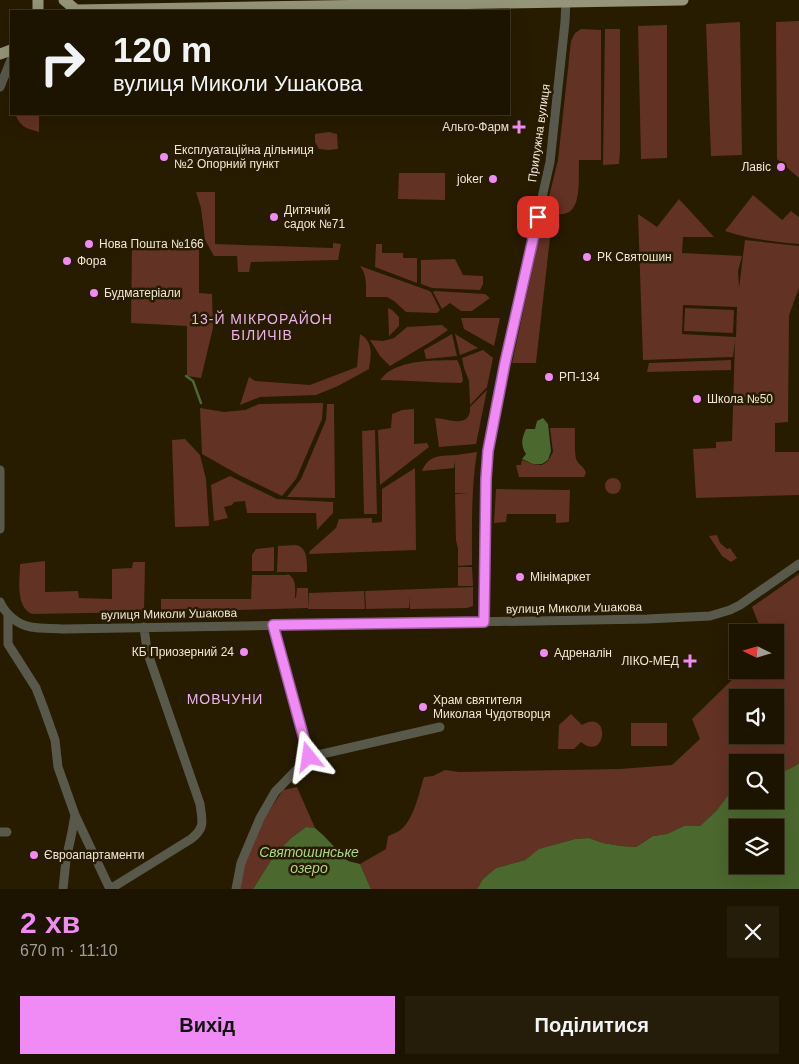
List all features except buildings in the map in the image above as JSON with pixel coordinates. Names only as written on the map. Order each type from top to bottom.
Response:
[{"type":"main road","points":[[64,0],[74,10],[683,0]]},
{"type":"street","name":"Прилужна вулиця","points":[[484,622],[488,451],[505,363],[550,162],[566,22],[566,1]]},
{"type":"street","points":[[0,87],[10,62]]},
{"type":"street","points":[[0,470],[0,529]]},
{"type":"street","name":"вулиця Миколи Ушакова","points":[[8,614],[30,627],[64,629],[144,626],[648,619],[710,616],[740,605],[799,564]]},
{"type":"street","points":[[0,602],[8,614],[8,644],[36,688],[55,740],[58,767],[75,815],[110,889],[191,839],[200,832],[202,825],[200,804],[147,651],[144,626]]},
{"type":"street","points":[[273,625],[309,757]]},
{"type":"street","points":[[236,889],[241,863],[260,818],[275,792],[309,757],[440,727]]},
{"type":"street","points":[[63,889],[66,860],[75,815]]},
{"type":"shaded area","points":[[799,21],[799,178],[777,159],[776,22]]},
{"type":"shaded area","points":[[740,22],[742,155],[711,156],[706,24]]},
{"type":"shaded area","points":[[667,25],[667,158],[641,159],[638,26]]},
{"type":"shaded area","points":[[581,29],[601,30],[601,160],[579,160],[578,196],[573,208],[569,212],[560,214],[545,213],[558,160],[571,41],[575,33]]},
{"type":"shaded area","points":[[605,29],[620,29],[620,151],[619,164],[603,165]]},
{"type":"shaded area","points":[[16,115],[39,115],[39,132],[24,126],[19,122]]},
{"type":"shaded area","points":[[329,132],[337,134],[338,149],[319,149],[315,142],[315,134]]},
{"type":"shaded area","points":[[399,173],[445,173],[445,200],[398,199]]},
{"type":"shaded area","points":[[196,192],[215,192],[215,244],[333,248],[333,243],[341,244],[338,260],[251,262],[249,272],[238,272],[237,256],[214,256],[205,240],[201,208]]},
{"type":"shaded area","points":[[753,195],[782,220],[791,211],[799,217],[799,244],[762,240],[725,231]]},
{"type":"shaded area","points":[[679,199],[714,237],[683,237],[682,253],[742,256],[738,271],[739,288],[745,240],[799,246],[799,288],[789,315],[788,422],[775,423],[775,452],[799,452],[799,495],[696,498],[693,449],[716,448],[716,442],[732,441],[735,340],[733,357],[643,360],[638,214],[657,227]],"holes":[[[683,305],[737,307],[736,337],[682,334]]]},
{"type":"shaded area","points":[[543,220],[552,220],[536,363],[512,363]]},
{"type":"shaded area","points":[[132,244],[199,245],[199,293],[212,294],[213,328],[201,378],[187,376],[187,326],[131,323]]},
{"type":"shaded area","points":[[376,244],[382,244],[382,253],[403,253],[403,258],[417,258],[417,283],[375,267]]},
{"type":"shaded area","points":[[455,259],[463,275],[483,276],[483,284],[480,290],[432,288],[421,284],[421,260]]},
{"type":"shaded area","points":[[360,266],[431,292],[440,310],[437,313],[406,312],[387,297],[366,297],[365,277]]},
{"type":"shaded area","points":[[433,292],[485,294],[490,298],[472,311],[461,311],[450,303],[442,309]]},
{"type":"shaded area","points":[[388,308],[399,317],[399,326],[389,336]]},
{"type":"shaded area","points":[[685,308],[734,310],[733,333],[684,331]]},
{"type":"shaded area","points":[[461,318],[500,318],[494,346],[464,329]]},
{"type":"shaded area","points":[[442,325],[448,330],[390,366],[380,356],[370,340],[383,341],[394,338],[407,327]]},
{"type":"shaded area","points":[[360,334],[370,345],[369,369],[338,386],[316,395],[260,397],[240,405],[249,377],[255,381],[310,385],[357,367]]},
{"type":"shaded area","points":[[452,334],[457,356],[426,359],[424,350]]},
{"type":"shaded area","points":[[455,334],[478,348],[460,355]]},
{"type":"shaded area","points":[[483,350],[493,358],[487,387],[470,405],[469,381],[462,358]]},
{"type":"shaded area","points":[[457,360],[462,375],[463,381],[461,383],[380,380],[388,372],[404,365]]},
{"type":"shaded area","points":[[731,360],[731,370],[647,372],[649,363]]},
{"type":"shaded area","points":[[487,390],[476,444],[439,447],[435,418],[463,421],[469,414],[470,407]]},
{"type":"shaded area","points":[[323,403],[322,419],[296,479],[282,496],[202,454],[200,408],[224,412],[245,410],[259,404]]},
{"type":"shaded area","points":[[327,404],[334,404],[335,498],[287,497],[301,479],[326,420]]},
{"type":"shaded area","points":[[414,409],[414,444],[427,443],[429,447],[380,485],[378,430],[391,428],[392,414],[402,410]]},
{"type":"shaded area","points":[[550,428],[575,428],[576,458],[586,473],[584,477],[519,477],[516,465],[521,465],[522,460],[542,465],[548,461],[553,452]]},
{"type":"shaded area","points":[[375,430],[377,514],[364,514],[362,431]]},
{"type":"shaded area","points":[[185,439],[200,455],[206,479],[209,526],[175,527],[172,440]]},
{"type":"shaded area","points":[[477,452],[473,494],[472,565],[458,566],[455,494],[468,493],[455,493],[455,460],[454,468],[422,471],[428,461],[436,457]]},
{"type":"shaded area","points":[[415,468],[416,550],[309,554],[336,528],[339,519],[372,518],[372,523],[382,522],[382,489]]},
{"type":"shaded area","points":[[230,476],[277,499],[333,502],[333,513],[317,530],[316,513],[247,513],[245,501],[234,502],[232,505],[224,507],[228,518],[214,521],[211,485]]},
{"type":"shaded area","points":[[613,478],[621,486],[613,494],[605,486]]},
{"type":"shaded area","points":[[496,489],[570,490],[569,522],[556,523],[556,514],[507,514],[506,522],[494,523]]},
{"type":"shaded area","points":[[717,535],[720,543],[727,549],[730,548],[737,558],[731,562],[722,556],[709,536]]},
{"type":"shaded area","points":[[296,545],[305,552],[307,572],[277,572],[278,546]]},
{"type":"shaded area","points":[[274,547],[274,571],[252,571],[252,555],[256,549]]},
{"type":"shaded area","points":[[45,561],[45,592],[78,591],[79,598],[112,599],[112,569],[132,568],[133,562],[145,562],[144,612],[32,614],[23,605],[21,599],[19,585],[20,564]]},
{"type":"shaded area","points":[[458,567],[472,567],[473,586],[458,586]]},
{"type":"shaded area","points":[[288,574],[294,581],[295,598],[297,588],[308,588],[308,608],[161,612],[161,599],[251,599],[252,575]]},
{"type":"shaded area","points":[[799,574],[799,763],[791,769],[784,771],[784,754],[729,754],[729,795],[717,810],[700,826],[684,826],[667,834],[653,836],[636,847],[603,843],[589,838],[575,839],[540,849],[525,860],[496,868],[483,879],[477,889],[371,889],[360,864],[386,849],[388,836],[398,832],[409,820],[424,777],[433,776],[445,770],[459,772],[620,769],[672,765],[700,739],[692,719],[733,679],[784,679],[784,624],[759,624],[752,607]]},
{"type":"shaded area","points":[[473,587],[473,606],[467,608],[410,609],[409,597],[409,608],[366,609],[365,591]]},
{"type":"shaded area","points":[[364,591],[365,609],[308,609],[309,593]]},
{"type":"shaded area","points":[[571,714],[582,725],[591,721],[598,723],[602,735],[596,746],[590,747],[581,742],[574,749],[558,749],[559,725]]},
{"type":"shaded area","points":[[631,723],[667,723],[667,746],[631,746]]},
{"type":"shaded area","points":[[297,787],[315,828],[306,827],[291,838],[273,857],[253,889],[240,889],[244,866],[263,820],[283,790]]},
{"type":"water","points":[[543,418],[548,424],[551,451],[548,460],[542,464],[533,464],[522,459],[526,454],[522,445],[523,438],[526,429],[535,429],[537,421]]},
{"type":"water","points":[[799,763],[799,889],[477,889],[483,879],[496,868],[525,860],[539,849],[575,839],[589,838],[603,843],[636,847],[653,836],[667,834],[684,826],[700,826],[717,810],[729,794],[729,809],[784,809],[784,771]]},
{"type":"water","name":"Святошинське озеро","points":[[306,827],[315,828],[348,861],[360,864],[371,889],[253,889],[273,857],[291,838]]},
{"type":"waterway","points":[[186,376],[193,381],[201,403]]},
{"type":"place","name":"Альго-Фарм","points":[[519,127]]},
{"type":"place","name":"Експлуатаційна дільниця №2 Опорний пункт","points":[[164,157]]},
{"type":"place","name":"Лавіс","points":[[781,167]]},
{"type":"place","name":"joker","points":[[493,179]]},
{"type":"place","name":"Дитячий садок №71","points":[[274,217]]},
{"type":"place","name":"Нова Пошта №166","points":[[89,244]]},
{"type":"place","name":"РК Святошин","points":[[587,257]]},
{"type":"place","name":"Фора","points":[[67,261]]},
{"type":"place","name":"Будматеріали","points":[[94,293]]},
{"type":"place","name":"РП-134","points":[[549,377]]},
{"type":"place","name":"Школа №50","points":[[697,399]]},
{"type":"place","name":"Мінімаркет","points":[[520,577]]},
{"type":"place","name":"КБ Приозерний 24","points":[[244,652]]},
{"type":"place","name":"Адреналін","points":[[544,653]]},
{"type":"place","name":"ЛІКО-МЕД","points":[[690,661]]},
{"type":"place","name":"Храм святителя Миколая Чудотворця","points":[[423,707]]},
{"type":"place","name":"Євроапартаменти","points":[[34,855]]},
{"type":"district","name":"13-Й МІКРОРАЙОН БІЛИЧІВ","points":[[262,328]]},
{"type":"district","name":"МОВЧУНИ","points":[[225,699]]},
{"type":"route","points":[[309,757],[273,625],[484,622],[488,451],[505,363],[538,217]]}]
